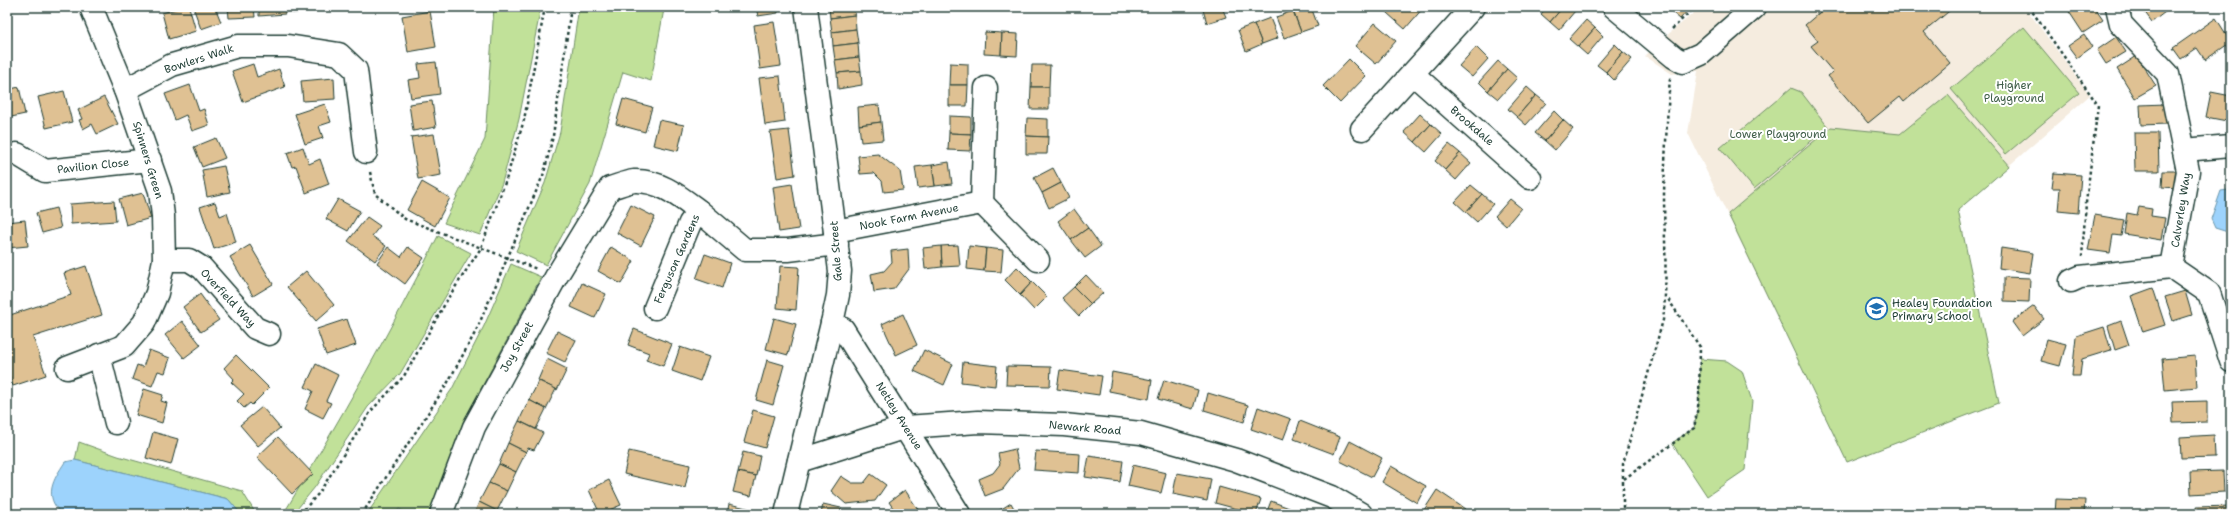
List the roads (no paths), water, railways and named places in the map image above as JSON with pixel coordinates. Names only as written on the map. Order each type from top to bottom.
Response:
[{"type":"street","name":"Spinners Green","points":[[67,368],[124,346],[144,323],[157,293],[164,260],[163,216],[160,191],[125,90],[91,7]]},
{"type":"street","name":"Gale Street","points":[[786,514],[832,323],[838,296],[840,272],[806,7]]},
{"type":"street","points":[[1362,129],[1473,7]]},
{"type":"street","points":[[1614,7],[1683,62],[1701,54],[1755,7]]},
{"type":"street","name":"Calverley Way","points":[[2118,11],[2121,24],[2168,74],[2173,106],[2188,171],[2172,267]]},
{"type":"street","name":"Bowlers Walk","points":[[125,90],[172,65],[238,46],[288,46],[339,54],[356,70],[366,152]]},
{"type":"street","name":"Brookdale","points":[[1413,74],[1530,178]]},
{"type":"street","points":[[986,88],[982,203],[1038,260]]},
{"type":"street","points":[[2184,150],[2231,146]]},
{"type":"street","name":"Pavilion Close","points":[[17,154],[45,171],[150,160]]},
{"type":"street","name":"Ferguson Gardens","points":[[610,188],[634,181],[653,184],[668,189],[699,211],[690,223],[655,308]]},
{"type":"street","name":"Joy Street","points":[[441,514],[474,427],[556,277],[610,188]]},
{"type":"street","name":"Nook Farm Avenue","points":[[699,211],[745,250],[788,250],[982,203]]},
{"type":"street","name":"Overfield Way","points":[[164,260],[189,260],[202,268],[255,328],[269,334]]},
{"type":"street","points":[[2076,279],[2172,267],[2210,293],[2231,361]]},
{"type":"street","name":"Netley Avenue","points":[[832,323],[843,329],[960,514]]},
{"type":"street","points":[[99,355],[116,423]]},
{"type":"street","name":"Newark Road","points":[[799,460],[906,427],[978,422],[1064,425],[1141,433],[1236,460],[1332,497],[1361,514]]},
{"type":"water","points":[[2231,190],[2231,233],[2215,228],[2211,219],[2221,191]]},
{"type":"water","points":[[75,460],[228,499],[241,514],[62,514],[53,501],[51,494],[52,488],[57,475],[65,462]]},
{"type":"place","name":"Healey Foundation Primary School","points":[[1876,309]]},
{"type":"park label","name":"Higher Playground","points":[[2014,91]]},
{"type":"park label","name":"Lower Playground","points":[[1778,134]]}]
